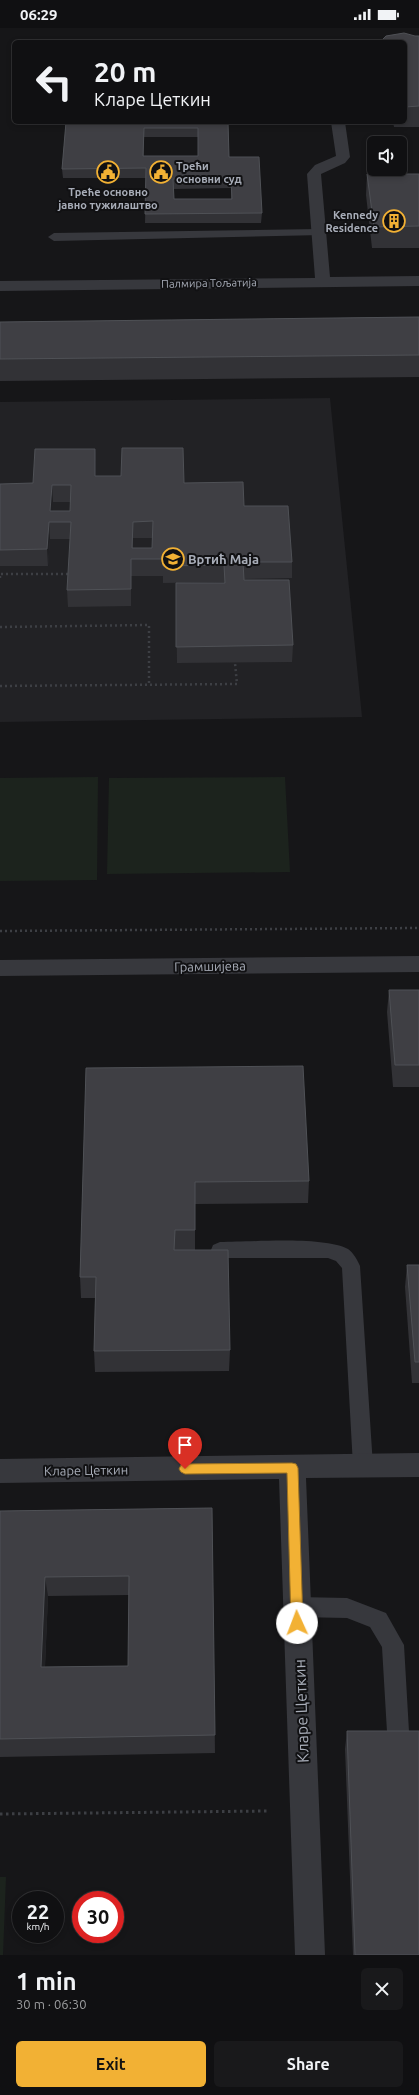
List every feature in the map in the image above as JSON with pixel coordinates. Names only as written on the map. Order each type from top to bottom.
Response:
[{"type":"street","points":[[323,282],[314,174],[318,169],[338,161],[343,157],[338,124]]},
{"type":"street","name":"Палмира Тољатија","points":[[0,286],[419,281]]},
{"type":"street","name":"Грамшијева","points":[[0,968],[419,964]]},
{"type":"street","name":"Кларе Цеткин","points":[[0,1471],[419,1465]]},
{"type":"street","name":"Кларе Цеткин","points":[[292,1468],[310,1955]]},
{"type":"lane","points":[[54,237],[318,233]]},
{"type":"lane","points":[[220,1250],[328,1250],[343,1255],[351,1266],[364,1466]]},
{"type":"lane","points":[[297,1607],[347,1608],[378,1620],[393,1645],[399,1749]]},
{"type":"path","points":[[0,578],[0,574],[70,574]]},
{"type":"path","points":[[0,627],[149,625],[149,685]]},
{"type":"path","points":[[0,686],[237,684],[235,663]]},
{"type":"path","points":[[0,931],[419,928]]},
{"type":"path","points":[[0,1814],[304,1810]]},
{"type":"shaded area","name":"Вртић Маја","points":[[330,398],[362,717],[0,722],[0,402]]},
{"type":"shaded area","points":[[98,777],[97,880],[0,881],[0,778]]},
{"type":"shaded area","points":[[285,777],[290,872],[107,874],[109,778]]},
{"type":"shaded area","points":[[0,1877],[6,1877],[3,1955],[0,1955]]},
{"type":"building","points":[[404,33],[419,36],[419,106],[407,107],[407,40],[382,40],[386,36]]},
{"type":"building","name":"Трећи основни суд","points":[[66,124],[228,124],[229,157],[259,157],[262,213],[145,214],[146,168],[62,169]],"holes":[[[144,128],[198,128],[198,156],[143,156]],[[173,179],[231,179],[232,199],[174,199]]]},
{"type":"building","points":[[407,174],[419,174],[419,226],[374,227],[367,176],[407,176]]},
{"type":"building","points":[[419,317],[419,355],[0,359],[0,322]]},
{"type":"building","points":[[122,448],[183,448],[184,483],[243,482],[244,506],[288,506],[292,562],[243,562],[244,580],[289,580],[293,645],[176,647],[176,583],[225,583],[224,565],[163,566],[163,559],[131,559],[131,589],[67,590],[71,522],[49,522],[47,549],[0,550],[0,484],[33,483],[35,449],[95,449],[95,476],[121,476]],"holes":[[[52,485],[71,485],[70,511],[50,511]],[[153,521],[152,548],[132,548],[133,522]]]},
{"type":"building","points":[[389,990],[419,990],[419,1065],[395,1065]]},
{"type":"building","points":[[303,1066],[309,1181],[195,1182],[195,1230],[175,1230],[174,1250],[228,1250],[230,1350],[94,1351],[96,1277],[80,1277],[86,1068]]},
{"type":"building","points":[[407,1265],[419,1265],[419,1362],[415,1362]]},
{"type":"building","points":[[212,1508],[215,1735],[0,1739],[0,1511]],"holes":[[[129,1576],[128,1666],[41,1667],[45,1577]]]},
{"type":"building","points":[[347,1731],[419,1731],[419,1955],[355,1955]]},
{"type":"place","name":"Треће основно јавно тужилаштво","points":[[108,172]]},
{"type":"place","name":"Трећи основни суд","points":[[161,172]]},
{"type":"place","name":"Kennedy Residence","points":[[394,221]]},
{"type":"place","name":"Вртић Маја","points":[[173,559]]},
{"type":"route","points":[[185,1469],[292,1468],[297,1623]]}]
